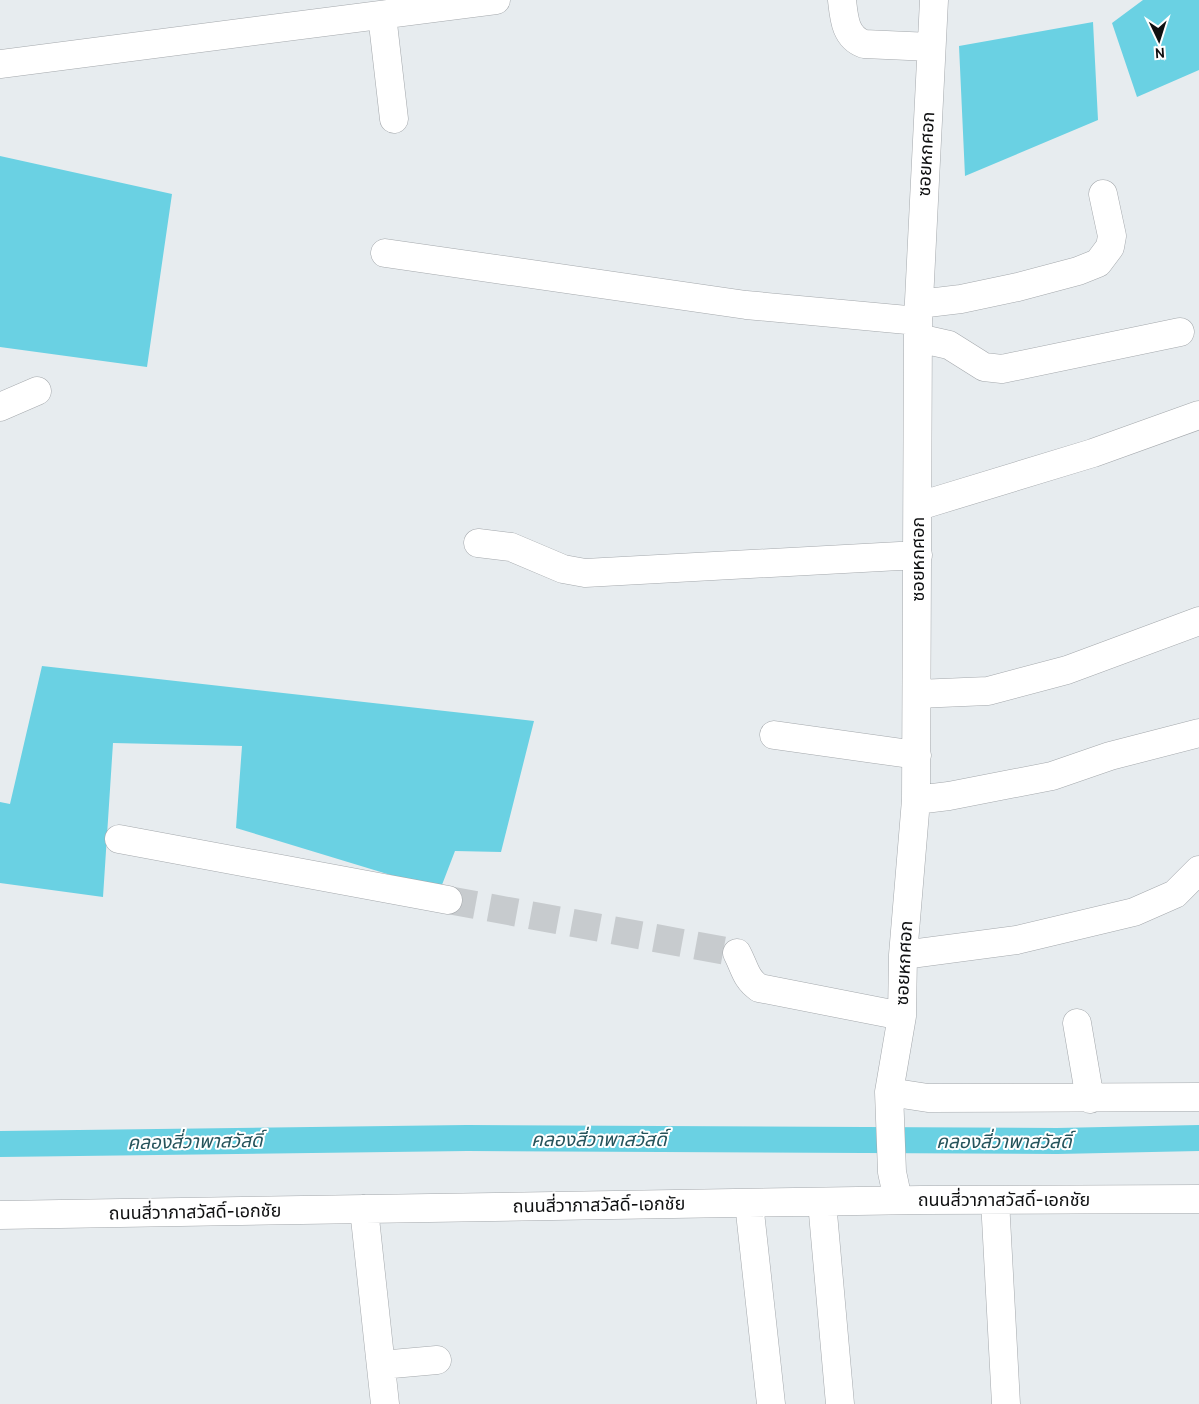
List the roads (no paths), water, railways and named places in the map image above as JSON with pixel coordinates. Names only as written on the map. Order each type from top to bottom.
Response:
[{"type":"street","points":[[0,64],[496,0]]},
{"type":"street","points":[[842,0],[848,31],[855,41],[864,44],[922,47]]},
{"type":"street","name":"ซอยหกศอก","points":[[898,1200],[892,1172],[889,1104],[902,1016],[903,955],[916,800],[919,506],[915,321],[922,47],[934,0]]},
{"type":"street","points":[[382,15],[394,120]]},
{"type":"street","points":[[385,252],[746,306],[915,321],[961,299],[1018,287],[1078,271],[1098,263],[1110,247],[1112,236],[1103,194]]},
{"type":"street","points":[[915,321],[984,367],[1002,369],[1180,332]]},
{"type":"street","points":[[0,407],[37,391]]},
{"type":"street","points":[[919,506],[1093,453],[1199,415]]},
{"type":"street","points":[[478,543],[511,547],[563,569],[585,573],[918,555]]},
{"type":"street","points":[[917,694],[988,690],[1006,686],[1067,670],[1199,621]]},
{"type":"street","points":[[916,800],[949,796],[1052,776],[1110,756],[1199,733]]},
{"type":"street","points":[[774,735],[917,755]]},
{"type":"street","points":[[120,839],[448,900]]},
{"type":"street","points":[[903,955],[1017,940],[1134,912],[1175,894],[1199,870]]},
{"type":"street","points":[[737,953],[742,962],[743,970],[750,981],[759,988],[902,1016]]},
{"type":"street","points":[[1077,1023],[1090,1099]]},
{"type":"street","points":[[889,1104],[928,1098],[1090,1099],[1199,1097]]},
{"type":"street","name":"ถนนสี่วาภาสวัสดิ์-เอกชัย","points":[[0,1215],[898,1200],[1199,1199]]},
{"type":"street","points":[[994,1200],[1006,1404]]},
{"type":"street","points":[[822,1202],[840,1404]]},
{"type":"street","points":[[749,1203],[771,1404]]},
{"type":"street","points":[[364,1209],[385,1404]]},
{"type":"street","points":[[381,1365],[437,1360]]},
{"type":"water","points":[[1143,0],[1199,0],[1199,70],[1137,97],[1112,23]]},
{"type":"water","points":[[1093,22],[1098,120],[965,176],[959,46]]},
{"type":"water","points":[[0,156],[172,194],[147,367],[0,347]]},
{"type":"water","points":[[42,666],[534,721],[501,852],[455,851],[440,890],[236,828],[242,746],[113,743],[103,897],[0,883],[0,802],[10,804]]},
{"type":"waterway","name":"คลองสี่วาพาสวัสดิ์","points":[[0,1144],[467,1138],[1057,1141],[1199,1138]]},
{"type":"tunnel","points":[[448,900],[737,953]]}]
